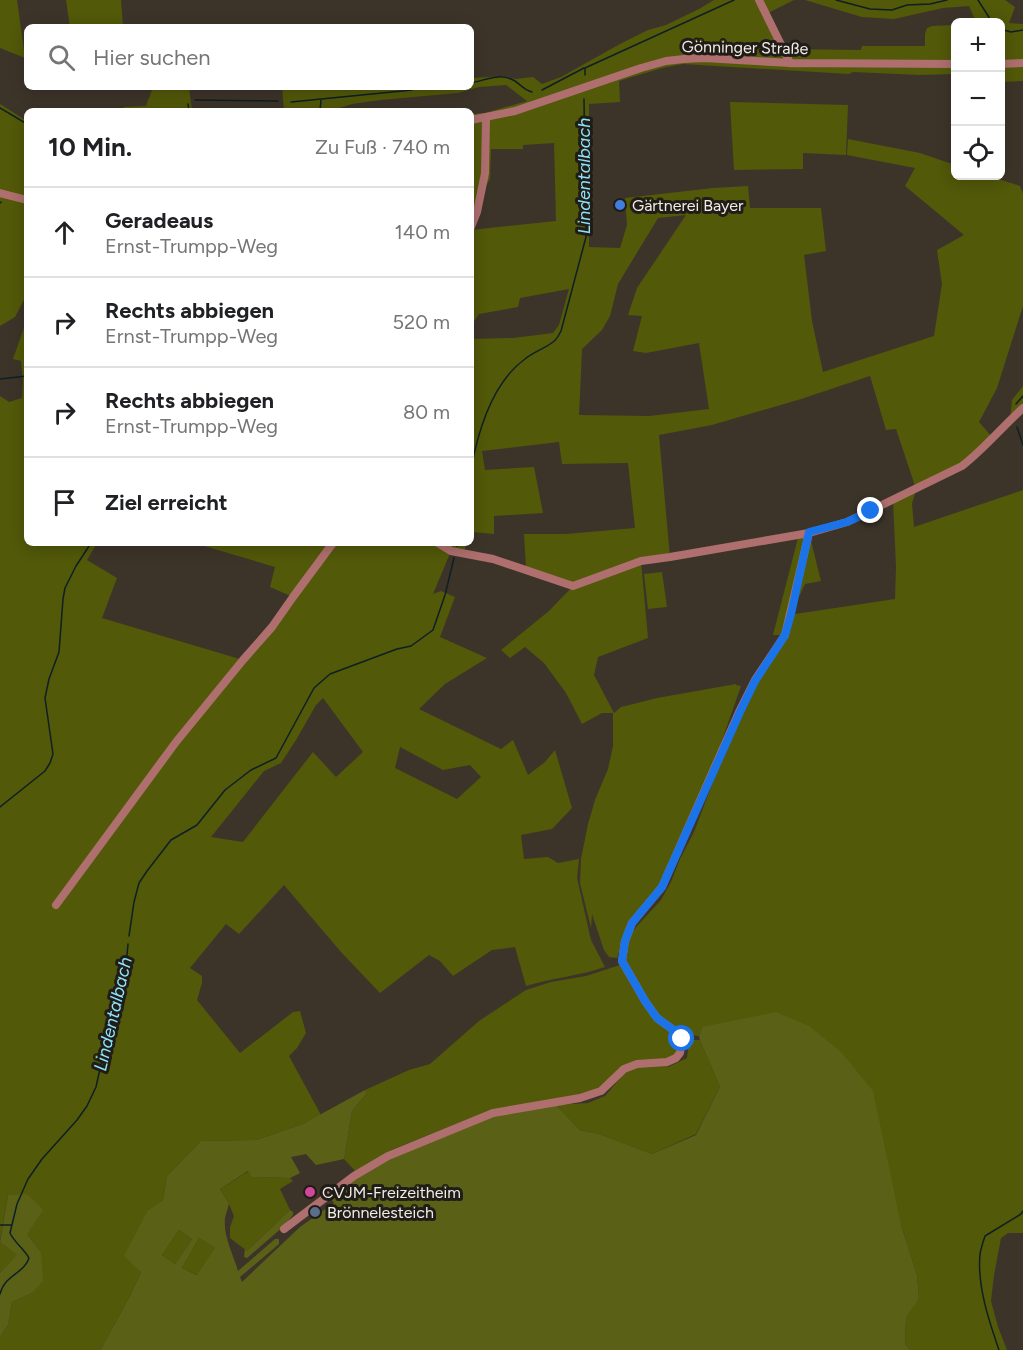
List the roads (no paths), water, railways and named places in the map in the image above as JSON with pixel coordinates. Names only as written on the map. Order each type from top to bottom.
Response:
[{"type":"street","points":[[759,0],[790,63]]},
{"type":"street","name":"Gönninger Straße","points":[[474,120],[531,106],[666,61],[704,58],[790,63],[951,64]]},
{"type":"street","points":[[1005,64],[1023,63]]},
{"type":"street","points":[[474,220],[485,173],[486,118]]},
{"type":"street","points":[[0,193],[24,199]]},
{"type":"street","points":[[444,546],[452,550],[493,559],[573,586],[641,561],[670,558],[809,532],[847,522],[962,466],[1023,408]]},
{"type":"street","points":[[284,1229],[354,1176],[388,1156],[493,1113],[580,1098],[601,1091],[624,1069],[637,1064],[667,1062],[676,1058],[680,1053],[682,1039],[679,1034],[657,1018],[622,961],[625,941],[632,923],[662,887],[755,681],[785,635],[809,532]]},
{"type":"street","points":[[56,905],[176,742],[272,627],[331,546]]},
{"type":"waterway","name":"Lindentalbach","points":[[585,75],[585,68],[734,0]]},
{"type":"waterway","name":"Lindentalbach","points":[[836,0],[870,9],[892,10],[907,5],[930,4],[947,0]]},
{"type":"waterway","name":"Lindentalbach","points":[[978,0],[989,18]]},
{"type":"waterway","name":"Lindentalbach","points":[[1005,30],[1023,30]]},
{"type":"waterway","points":[[542,90],[584,68]]},
{"type":"waterway","points":[[474,82],[493,78],[510,78],[532,92]]},
{"type":"waterway","points":[[291,102],[412,90]]},
{"type":"waterway","name":"Lindentalbach","points":[[474,456],[482,424],[495,394],[504,381],[513,369],[531,354],[554,341],[561,331],[586,237],[584,99]]},
{"type":"waterway","points":[[195,100],[278,101]]},
{"type":"waterway","points":[[320,108],[321,100]]},
{"type":"waterway","points":[[188,104],[189,108]]},
{"type":"waterway","points":[[0,108],[24,122]]},
{"type":"waterway","points":[[0,379],[24,376]]},
{"type":"waterway","points":[[1016,404],[1023,396]]},
{"type":"waterway","points":[[1017,427],[1023,445]]},
{"type":"waterway","points":[[0,807],[45,771],[50,763],[53,754],[45,698],[59,652],[65,588],[89,546]]},
{"type":"waterway","name":"Lindentalbach","points":[[129,936],[139,883],[147,871],[171,840],[197,825],[225,790],[251,770],[276,758],[314,688],[330,674],[411,646],[433,630],[454,558]]},
{"type":"waterway","name":"Lindentalbach","points":[[0,1294],[6,1282],[23,1268],[29,1258],[10,1233],[17,1204],[28,1179],[42,1159],[77,1120],[96,1087],[122,984],[119,970],[127,955],[128,944]]},
{"type":"waterway","points":[[999,1350],[982,1291],[980,1254],[985,1236],[1023,1211]]},
{"type":"waterway","points":[[0,1225],[11,1225]]},
{"type":"place","name":"Gärtnerei Bayer","points":[[620,205]]},
{"type":"place","name":"CVJM-Freizeitheim","points":[[310,1192]]},
{"type":"place","name":"Brönnelesteich","points":[[315,1212]]}]
